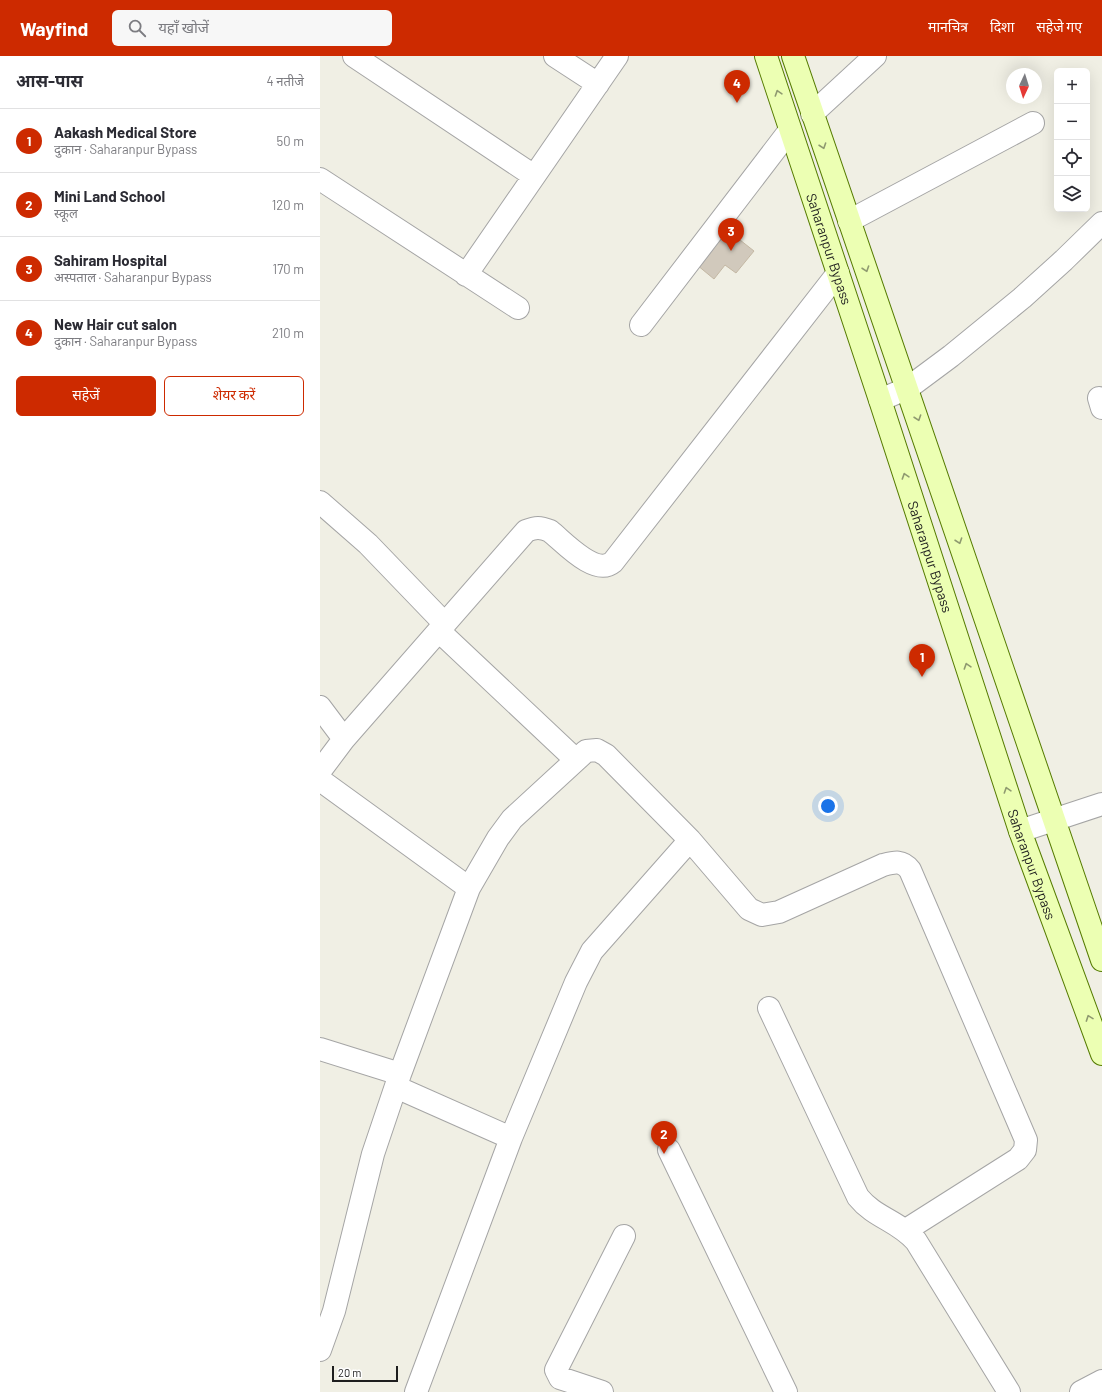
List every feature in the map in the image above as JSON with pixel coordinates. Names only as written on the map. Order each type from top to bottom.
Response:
[{"type":"main road","name":"Saharanpur Bypass","points":[[766,56],[1020,831],[1102,1054]]},
{"type":"main road","points":[[793,56],[908,388],[1102,960]]},
{"type":"street","points":[[354,56],[534,176]]},
{"type":"street","points":[[555,56],[598,84]]},
{"type":"street","points":[[466,274],[618,56]]},
{"type":"street","points":[[812,114],[875,56]]},
{"type":"street","points":[[849,221],[1033,122]]},
{"type":"street","points":[[641,325],[790,130]]},
{"type":"street","points":[[320,179],[518,308]]},
{"type":"street","points":[[880,400],[908,388],[951,356],[1022,298],[1102,223]]},
{"type":"street","points":[[320,771],[344,739],[526,531],[535,527],[550,531],[589,563],[599,567],[608,566],[838,273]]},
{"type":"street","points":[[320,502],[368,544],[442,628],[576,760]]},
{"type":"street","points":[[320,707],[344,739]]},
{"type":"street","points":[[320,1350],[327,1310],[373,1154],[398,1080],[469,888],[498,838],[512,819],[586,751],[597,750],[606,755],[690,840],[749,909],[762,915],[796,906],[883,865],[897,861],[906,864],[910,870],[1026,1140],[1025,1150],[1018,1159],[906,1230]]},
{"type":"street","points":[[320,780],[469,888]]},
{"type":"street","points":[[1020,831],[1102,804]]},
{"type":"street","points":[[416,1392],[511,1138],[576,982],[592,951],[690,840]]},
{"type":"street","points":[[769,1008],[858,1197],[867,1207],[906,1230],[916,1241],[1009,1392]]},
{"type":"street","points":[[320,1049],[398,1080],[511,1138]]},
{"type":"street","points":[[669,1150],[786,1392]]},
{"type":"street","points":[[602,1392],[560,1378],[556,1370],[624,1236]]},
{"type":"street","points":[[1081,1392],[1102,1382]]},
{"type":"building","points":[[726,229],[754,251],[736,273],[725,265],[714,279],[697,265]]},
{"type":"place","name":"New Hair cut salon","points":[[737,103]]},
{"type":"place","name":"Sahiram Hospital","points":[[731,251]]},
{"type":"place","name":"Aakash Medical Store","points":[[922,677]]},
{"type":"place","name":"Mini Land School","points":[[664,1154]]}]
